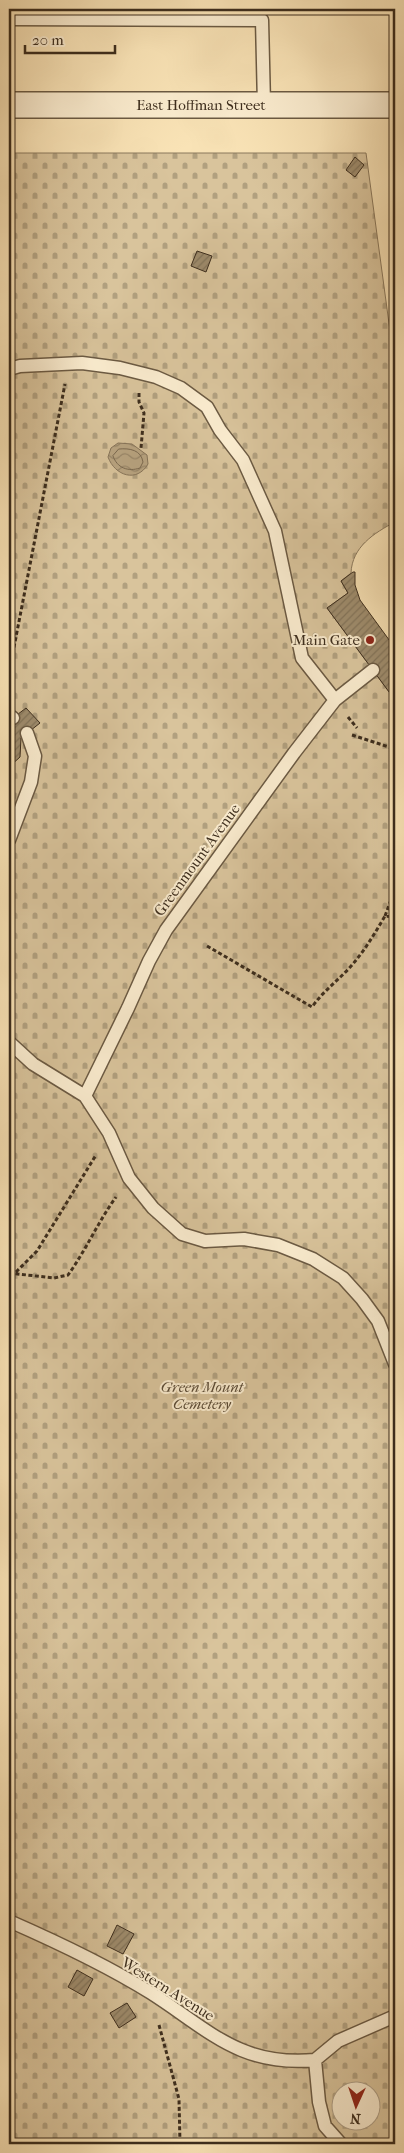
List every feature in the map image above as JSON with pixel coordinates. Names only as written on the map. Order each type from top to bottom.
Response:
[{"type":"street","name":"East Hoffman Street","points":[[9,105],[395,105]]},
{"type":"lane","points":[[9,18],[262,20],[264,105]]},
{"type":"lane","points":[[9,369],[20,366],[70,364],[120,368],[156,377],[181,388],[207,407],[220,430],[243,460],[275,532],[302,658],[335,700]]},
{"type":"lane","name":"Greenmount Avenue","points":[[85,1096],[149,961],[166,930],[294,753],[335,700],[373,670]]},
{"type":"lane","points":[[9,840],[31,782],[36,756],[27,733]]},
{"type":"lane","points":[[9,1042],[33,1064],[85,1096],[109,1133],[129,1178],[153,1208],[182,1234],[205,1240],[244,1239],[278,1245],[313,1259],[343,1278],[362,1299],[378,1321],[395,1364]]},
{"type":"lane","name":"Western Avenue","points":[[9,1921],[94,1962],[150,1993],[210,2035],[241,2050],[270,2060],[294,2062],[315,2060]]},
{"type":"lane","points":[[341,2144],[325,2126],[318,2102],[315,2060],[338,2041],[395,2016]]},
{"type":"path","points":[[9,673],[70,364]]},
{"type":"path","points":[[141,448],[144,413],[139,402],[138,389],[143,374]]},
{"type":"path","points":[[352,735],[395,749]]},
{"type":"path","points":[[206,946],[312,1007],[322,992],[351,966],[370,942],[384,916],[395,888]]},
{"type":"path","points":[[384,916],[395,918]]},
{"type":"path","points":[[16,1272],[37,1251],[109,1133]]},
{"type":"path","points":[[9,1273],[16,1272],[54,1278],[68,1275],[81,1256],[99,1221],[129,1178]]},
{"type":"path","points":[[150,1993],[179,2099],[180,2144]]},
{"type":"green space","name":"Green Mount Cemetery","points":[[9,153],[366,153],[395,368],[395,522],[372,536],[360,548],[352,564],[351,573],[341,581],[348,593],[327,608],[395,700],[395,2144],[9,2144]]},
{"type":"water","points":[[118,443],[132,444],[147,455],[148,464],[138,474],[126,475],[111,464],[108,457],[111,448]]},
{"type":"building","points":[[355,157],[364,165],[355,177],[346,170]]},
{"type":"building","points":[[197,251],[212,256],[206,272],[191,266]]},
{"type":"building","name":"Main Gate","points":[[355,572],[355,585],[360,600],[395,648],[395,700],[327,608],[348,593],[341,581]]},
{"type":"building","points":[[26,708],[40,723],[21,738],[20,757],[9,767],[9,721]]},
{"type":"building","points":[[117,1925],[134,1934],[123,1954],[107,1946]]},
{"type":"building","points":[[77,1970],[93,1979],[84,1996],[68,1987]]},
{"type":"building","points":[[127,2003],[136,2017],[119,2028],[110,2013]]},
{"type":"place","name":"Main Gate","points":[[370,640]]}]
